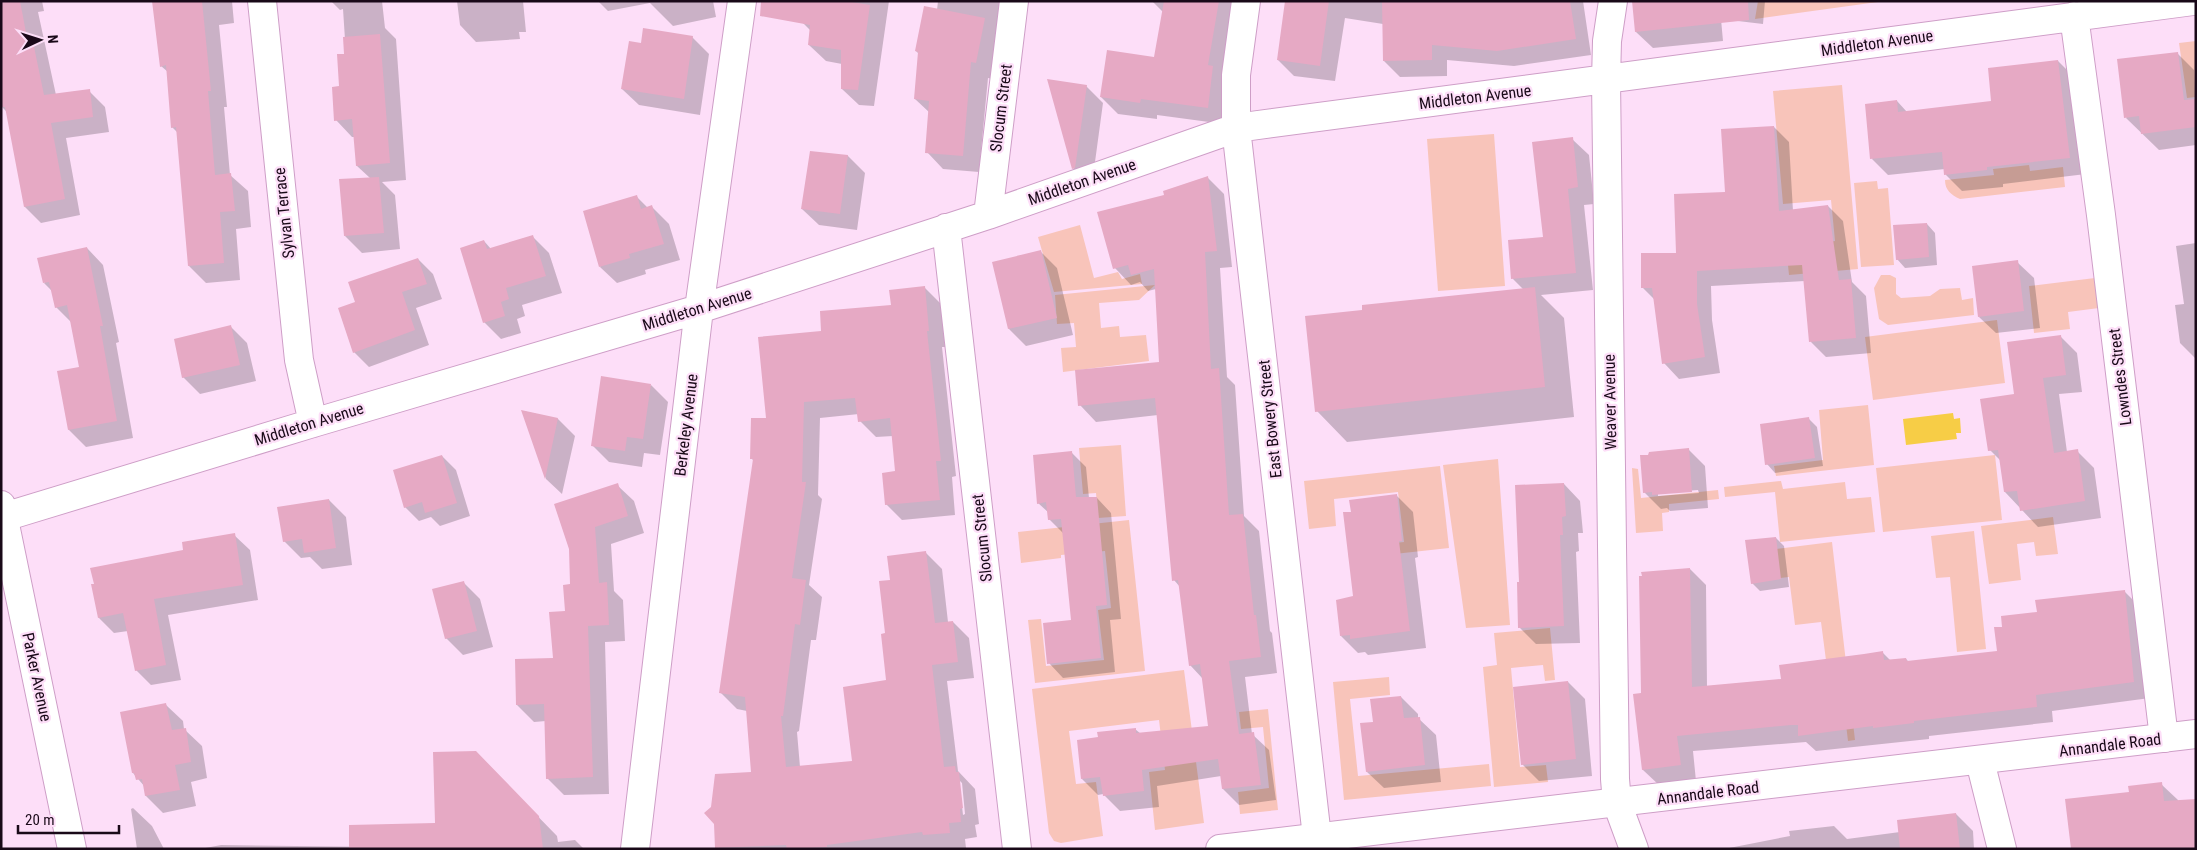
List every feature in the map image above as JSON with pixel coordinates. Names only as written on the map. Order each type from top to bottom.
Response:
[{"type":"street","name":"Sylvan Terrace","points":[[262,1],[299,360],[313,423]]},
{"type":"street","name":"Berkeley Avenue","points":[[635,849],[699,310],[742,1]]},
{"type":"street","name":"Slocum Street","points":[[988,215],[1014,1]]},
{"type":"street","name":"East Bowery Street","points":[[1246,1],[1236,75],[1236,128],[1317,837]]},
{"type":"street","name":"Weaver Avenue","points":[[1613,1],[1607,41],[1606,80],[1615,779],[1617,803],[1634,849]]},
{"type":"street","name":"Middleton Avenue","points":[[2,511],[313,423],[699,310],[988,215],[1236,128],[2193,1]]},
{"type":"street","name":"Lowndes Street","points":[[2074,16],[2102,225],[2164,738]]},
{"type":"street","name":"Slocum Street","points":[[946,228],[1017,849]]},
{"type":"street","name":"Parker Avenue","points":[[2,511],[72,849]]},
{"type":"street","name":"Annandale Road","points":[[1220,849],[1980,761],[2196,734]]},
{"type":"street","points":[[1980,761],[2002,849]]},
{"type":"shaded area","points":[[1758,1],[1885,1],[1755,19]]},
{"type":"shaded area","points":[[2196,41],[2196,97],[2187,98],[2179,43]]},
{"type":"shaded area","points":[[1842,85],[1858,269],[1789,275],[1786,246],[1835,241],[1831,200],[1783,204],[1773,91]]},
{"type":"shaded area","points":[[1494,134],[1505,286],[1438,291],[1427,139]]},
{"type":"shaded area","points":[[2029,165],[2030,171],[2063,167],[2065,187],[1960,199],[1949,192],[1945,184],[1945,180],[1994,175],[1993,169]]},
{"type":"shaded area","points":[[1877,181],[1878,189],[1888,188],[1894,265],[1861,267],[1854,183]]},
{"type":"shaded area","points":[[1080,225],[1094,278],[1118,272],[1122,279],[1140,274],[1142,284],[1054,292],[1038,237]]},
{"type":"shaded area","points":[[1881,275],[1890,275],[1896,278],[1896,294],[1901,298],[1930,296],[1940,289],[1960,288],[1962,300],[1973,298],[1974,315],[1888,325],[1879,319],[1874,288]]},
{"type":"shaded area","points":[[2095,278],[2099,308],[2068,312],[2070,329],[2034,333],[2029,286]]},
{"type":"shaded area","points":[[1155,285],[1139,300],[1099,303],[1101,328],[1119,326],[1120,337],[1146,335],[1149,361],[1063,372],[1061,348],[1076,347],[1074,323],[1057,324],[1055,295]]},
{"type":"shaded area","points":[[1997,320],[2005,383],[1873,400],[1865,337]]},
{"type":"shaded area","points":[[1868,405],[1874,465],[1776,476],[1774,466],[1823,460],[1819,410]]},
{"type":"shaded area","points":[[1953,413],[1954,419],[1960,418],[1961,433],[1956,433],[1957,439],[1906,445],[1903,419]]},
{"type":"shaded area","points":[[1121,445],[1126,516],[1098,518],[1096,493],[1083,494],[1079,448]]},
{"type":"shaded area","points":[[1995,455],[2002,520],[1883,532],[1876,468]]},
{"type":"shaded area","points":[[1498,459],[1510,625],[1466,628],[1443,465]]},
{"type":"shaded area","points":[[1440,466],[1449,548],[1349,559],[1348,548],[1404,542],[1398,492],[1334,499],[1336,526],[1309,529],[1304,481]]},
{"type":"shaded area","points":[[1632,468],[1638,469],[1641,498],[1718,490],[1719,499],[1669,504],[1669,512],[1662,513],[1663,531],[1636,533]]},
{"type":"shaded area","points":[[1781,481],[1783,489],[1845,482],[1847,499],[1871,497],[1875,532],[1780,542],[1775,492],[1725,497],[1724,487]]},
{"type":"shaded area","points":[[2053,517],[2058,554],[2036,556],[2034,542],[2017,544],[2021,580],[1989,584],[1981,526]]},
{"type":"shaded area","points":[[1129,520],[1145,671],[1035,683],[1028,620],[1041,619],[1046,666],[1104,660],[1098,610],[1111,608],[1105,551],[1061,555],[1061,558],[1021,563],[1018,532]]},
{"type":"shaded area","points":[[1974,531],[1986,649],[1957,652],[1950,577],[1936,578],[1931,536]]},
{"type":"shaded area","points":[[1832,542],[1855,740],[1848,741],[1839,667],[1827,668],[1821,622],[1795,625],[1789,577],[1763,580],[1759,551]]},
{"type":"shaded area","points":[[1550,628],[1555,680],[1545,681],[1543,665],[1511,668],[1520,767],[1546,765],[1548,782],[1494,787],[1483,667],[1497,665],[1494,633]]},
{"type":"shaded area","points":[[1184,670],[1204,823],[1155,830],[1149,772],[1165,770],[1159,720],[1069,731],[1076,784],[1096,782],[1103,836],[1061,843],[1054,841],[1049,833],[1032,689]]},
{"type":"shaded area","points":[[1389,677],[1390,695],[1350,699],[1358,776],[1489,764],[1491,786],[1344,800],[1333,682]]},
{"type":"shaded area","points":[[1268,709],[1278,810],[1240,814],[1238,792],[1269,788],[1263,727],[1241,729],[1239,712]]},
{"type":"building","points":[[1,1],[20,1],[28,43],[33,42],[44,95],[90,89],[93,117],[51,123],[65,199],[24,207],[5,107],[1,107]]},
{"type":"building","points":[[152,1],[202,1],[211,91],[208,91],[215,175],[231,173],[235,211],[220,212],[224,263],[188,266],[176,127],[171,128],[166,65],[160,67]]},
{"type":"building","points":[[761,1],[846,1],[870,5],[858,90],[841,89],[841,50],[808,45],[810,25],[760,16]]},
{"type":"building","points":[[1164,1],[1219,1],[1208,65],[1213,66],[1208,108],[1141,99],[1140,103],[1100,97],[1107,50],[1154,57]]},
{"type":"building","points":[[1285,1],[1329,1],[1320,66],[1277,60]]},
{"type":"building","points":[[1382,1],[1570,1],[1576,39],[1497,51],[1432,45],[1432,60],[1383,61]]},
{"type":"building","points":[[1632,1],[1748,1],[1749,20],[1635,32]]},
{"type":"building","points":[[924,6],[985,18],[976,63],[971,62],[963,156],[925,153],[929,101],[914,99],[918,52],[915,51]]},
{"type":"building","points":[[643,28],[693,36],[684,99],[621,89],[629,41],[641,43]]},
{"type":"building","points":[[380,34],[390,163],[356,166],[352,119],[334,121],[332,87],[339,86],[337,54],[344,54],[343,37]]},
{"type":"building","points":[[2178,52],[2184,100],[2196,99],[2196,127],[2141,134],[2139,116],[2124,118],[2117,59]]},
{"type":"building","points":[[2058,60],[2070,158],[1987,167],[1987,170],[1944,175],[1942,152],[1870,159],[1865,104],[1897,100],[1898,112],[1991,101],[1988,68]]},
{"type":"building","points":[[1047,79],[1087,85],[1075,168],[1072,169]]},
{"type":"building","points":[[1774,126],[1779,211],[1828,205],[1839,280],[1851,279],[1856,338],[1809,342],[1802,265],[1697,271],[1697,304],[1705,357],[1662,364],[1652,288],[1641,288],[1641,253],[1676,253],[1674,194],[1725,192],[1721,129]]},
{"type":"building","points":[[1573,137],[1578,187],[1568,189],[1576,273],[1511,279],[1508,240],[1543,237],[1532,142]]},
{"type":"building","points":[[810,151],[848,155],[840,214],[801,209]]},
{"type":"building","points":[[1208,176],[1217,251],[1205,252],[1211,369],[1219,368],[1229,515],[1243,514],[1254,615],[1256,615],[1261,657],[1229,661],[1239,734],[1254,732],[1261,785],[1222,789],[1218,759],[1142,770],[1144,791],[1103,796],[1100,777],[1081,779],[1077,740],[1098,737],[1097,732],[1136,728],[1136,733],[1208,726],[1200,664],[1189,666],[1178,580],[1172,581],[1155,398],[1078,406],[1075,370],[1159,362],[1154,269],[1131,275],[1128,265],[1113,269],[1097,212],[1164,195],[1163,191]]},
{"type":"building","points":[[379,177],[384,233],[344,236],[339,179]]},
{"type":"building","points":[[637,195],[641,209],[652,205],[664,244],[629,254],[630,258],[599,267],[583,211]]},
{"type":"building","points":[[1927,223],[1929,257],[1896,260],[1893,225]]},
{"type":"building","points":[[533,235],[546,276],[506,288],[509,299],[501,302],[505,316],[483,323],[460,248],[484,240],[487,249]]},
{"type":"building","points":[[87,247],[103,326],[100,326],[117,421],[68,430],[57,371],[79,367],[67,305],[55,308],[49,282],[43,283],[37,258]]},
{"type":"building","points":[[1041,250],[1057,318],[1008,329],[992,262]]},
{"type":"building","points":[[418,258],[427,284],[402,292],[415,330],[353,353],[338,308],[355,302],[348,282]]},
{"type":"building","points":[[2018,260],[2024,311],[1978,317],[1972,266]]},
{"type":"building","points":[[925,286],[929,331],[927,331],[941,461],[936,461],[940,500],[885,505],[882,473],[895,471],[890,418],[858,422],[855,398],[804,402],[802,482],[806,482],[792,578],[806,580],[800,625],[795,624],[783,716],[781,716],[786,767],[852,761],[843,687],[886,680],[881,634],[885,633],[879,581],[890,580],[887,556],[926,551],[935,623],[953,621],[958,662],[932,665],[944,767],[955,766],[956,772],[959,772],[963,808],[960,809],[961,822],[949,823],[950,833],[923,835],[922,832],[827,845],[827,847],[787,849],[786,845],[715,848],[714,824],[704,813],[711,807],[715,774],[751,772],[745,697],[719,693],[753,459],[750,459],[751,418],[766,418],[758,337],[821,331],[820,311],[891,305],[889,290]]},
{"type":"building","points":[[1535,287],[1545,387],[1315,412],[1305,316],[1362,310],[1362,305]]},
{"type":"building","points":[[231,325],[240,365],[182,378],[174,339]]},
{"type":"building","points":[[2061,335],[2066,375],[2043,378],[2054,453],[2078,449],[2085,501],[2020,511],[2017,491],[2004,492],[1998,450],[1988,451],[1980,399],[2014,394],[2007,342]]},
{"type":"building","points":[[601,376],[651,384],[643,439],[627,437],[625,451],[591,446]]},
{"type":"building","points":[[521,410],[558,418],[545,479]]},
{"type":"building","points":[[1809,417],[1815,458],[1765,465],[1760,424]]},
{"type":"building","points":[[1689,448],[1692,492],[1652,495],[1652,492],[1643,493],[1640,455],[1648,455],[1649,452]]},
{"type":"building","points":[[1072,451],[1076,497],[1097,497],[1107,605],[1096,606],[1101,658],[1047,664],[1043,623],[1071,620],[1061,519],[1048,520],[1046,502],[1037,504],[1033,455]]},
{"type":"building","points":[[442,455],[457,503],[425,513],[422,502],[404,508],[393,470]]},
{"type":"building","points":[[618,483],[628,516],[595,527],[599,583],[607,582],[609,625],[588,626],[593,777],[546,779],[544,704],[516,705],[515,659],[553,658],[549,612],[565,611],[563,585],[570,584],[569,549],[554,504]]},
{"type":"building","points":[[1564,483],[1566,516],[1562,517],[1563,535],[1560,535],[1564,626],[1518,628],[1517,582],[1519,582],[1515,485]]},
{"type":"building","points":[[1397,494],[1402,541],[1399,541],[1410,631],[1350,639],[1350,635],[1340,636],[1336,600],[1353,596],[1343,512],[1351,512],[1349,500]]},
{"type":"building","points":[[329,499],[336,548],[304,553],[302,539],[283,542],[277,507]]},
{"type":"building","points":[[235,533],[243,585],[154,599],[166,665],[135,671],[123,613],[98,618],[91,584],[94,584],[90,568],[183,550],[182,542]]},
{"type":"building","points":[[1776,537],[1781,579],[1751,584],[1745,540]]},
{"type":"building","points":[[1690,568],[1692,687],[1781,679],[1779,665],[1883,651],[1884,660],[1906,658],[1907,661],[1997,651],[1994,627],[2002,627],[2001,616],[2037,612],[2035,600],[2125,590],[2134,682],[2036,695],[2037,707],[1914,721],[1914,723],[1873,728],[1873,726],[1798,736],[1798,725],[1791,725],[1677,736],[1681,765],[1642,770],[1633,694],[1641,693],[1639,576],[1642,576],[1641,572]]},
{"type":"building","points":[[464,581],[477,631],[445,639],[432,589]]},
{"type":"building","points":[[1568,681],[1576,759],[1521,765],[1513,687]]},
{"type":"building","points":[[1401,696],[1404,718],[1420,717],[1425,765],[1366,772],[1360,723],[1373,722],[1370,699]]},
{"type":"building","points":[[166,703],[172,730],[186,728],[191,762],[175,765],[180,790],[145,796],[142,779],[136,780],[134,773],[132,773],[120,712]]},
{"type":"building","points":[[476,751],[539,816],[543,849],[349,849],[349,825],[435,823],[433,752]]},
{"type":"building","points":[[2162,782],[2164,801],[2196,799],[2196,849],[2071,849],[2065,799],[2129,792],[2128,786]]},
{"type":"building","points":[[1956,813],[1960,849],[1900,849],[1897,820]]}]
